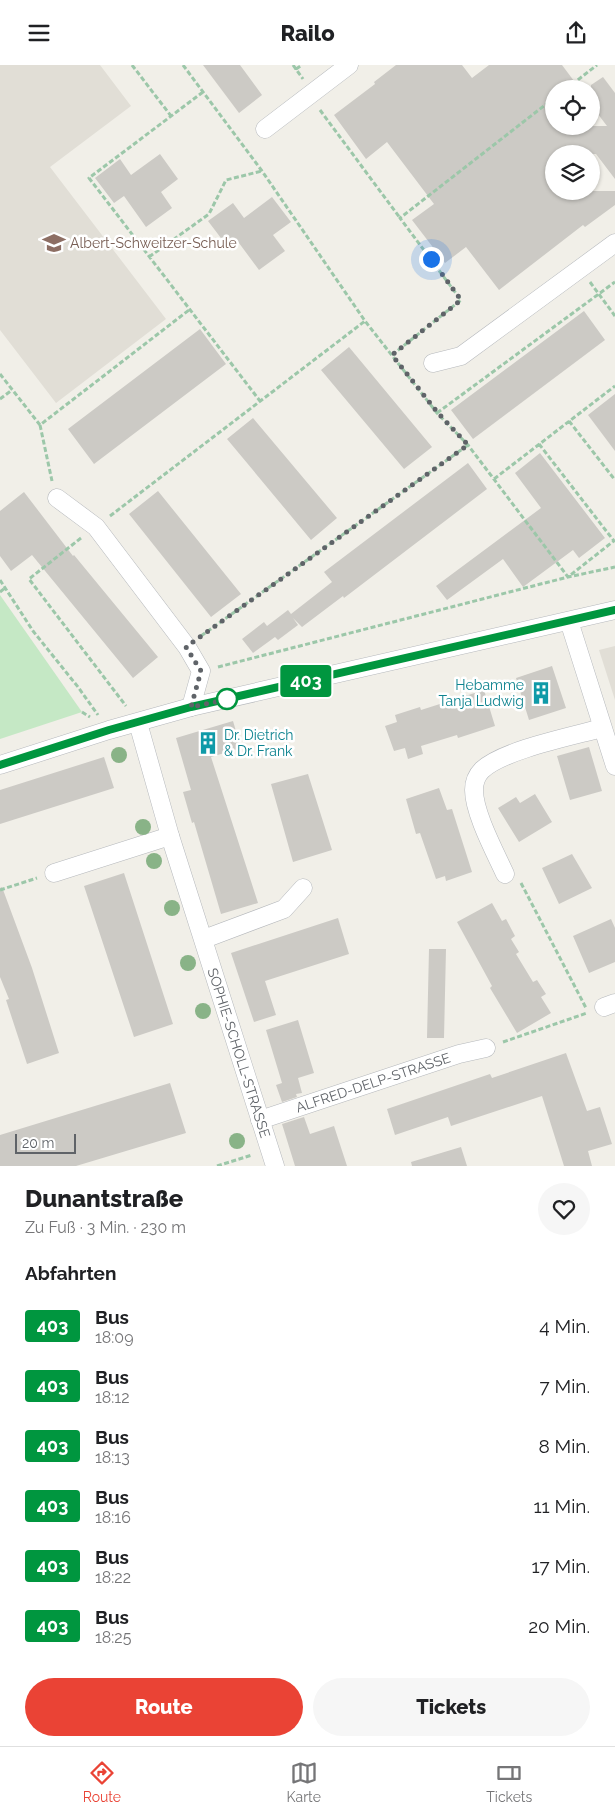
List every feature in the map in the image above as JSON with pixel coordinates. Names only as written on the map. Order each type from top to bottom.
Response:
[{"type":"street","points":[[265,129],[349,65]]},
{"type":"street","points":[[433,363],[460,356],[615,243]]},
{"type":"street","points":[[56,498],[96,527],[186,647],[201,671],[191,707]]},
{"type":"street","points":[[0,765],[109,730],[191,707],[615,610]]},
{"type":"street","points":[[569,621],[615,766]]},
{"type":"street","name":"SOPHIE-SCHOLL-STRASSE","points":[[138,723],[170,836],[272,1158]]},
{"type":"street","points":[[505,874],[476,805],[474,791],[478,774],[500,758],[602,728]]},
{"type":"street","points":[[54,873],[170,836]]},
{"type":"street","points":[[204,939],[284,909],[302,888]]},
{"type":"street","name":"ALFRED-DELP-STRASSE","points":[[260,1120],[459,1054],[486,1048]]},
{"type":"path","points":[[132,65],[170,116]]},
{"type":"path","points":[[183,65],[262,171],[365,321],[438,413],[468,445],[568,577]]},
{"type":"path","points":[[296,69],[302,65]]},
{"type":"path","points":[[578,80],[597,65]]},
{"type":"path","points":[[203,92],[89,178],[260,401]]},
{"type":"path","points":[[309,95],[461,300],[392,355]]},
{"type":"path","points":[[400,219],[545,106]]},
{"type":"path","points":[[149,257],[209,214],[226,180],[262,171]]},
{"type":"path","points":[[580,269],[615,316]]},
{"type":"path","points":[[438,413],[615,282]]},
{"type":"path","points":[[40,425],[190,310]]},
{"type":"path","points":[[138,723],[29,579],[365,321]]},
{"type":"path","points":[[0,374],[40,425],[56,498]]},
{"type":"path","points":[[494,479],[615,386]]},
{"type":"path","points":[[0,399],[12,390]]},
{"type":"path","points":[[569,421],[615,481]]},
{"type":"path","points":[[539,444],[614,540],[568,577]]},
{"type":"path","points":[[186,647],[468,445]]},
{"type":"path","points":[[201,671],[568,577],[615,567]]},
{"type":"path","points":[[0,580],[33,631],[78,687],[109,730]]},
{"type":"path","points":[[0,592],[5,588]]},
{"type":"path","points":[[0,890],[54,873]]},
{"type":"path","points":[[486,1048],[588,1012],[518,876],[505,874]]},
{"type":"path","points":[[219,1166],[272,1158]]},
{"type":"shaded area","name":"Albert-Schweitzer-Schule","points":[[0,65],[100,65],[131,106],[50,167],[166,319],[56,403],[0,330]]},
{"type":"shaded area","points":[[615,646],[615,700],[599,650]]},
{"type":"green space","points":[[0,595],[82,712],[0,739]]},
{"type":"building","points":[[203,65],[240,65],[262,95],[239,113]]},
{"type":"building","points":[[396,65],[462,65],[472,78],[489,65],[562,65],[573,80],[545,80],[545,135],[600,135],[600,126],[607,126],[600,117],[598,80],[603,77],[615,93],[615,179],[600,159],[600,145],[545,145],[545,200],[600,200],[600,191],[615,191],[615,205],[585,227],[583,225],[499,290],[466,247],[445,263],[412,220],[434,204],[387,142],[366,159],[334,115],[375,84],[374,82]]},
{"type":"building","points":[[160,154],[178,179],[161,192],[172,208],[146,227],[124,196],[114,203],[95,178],[120,159],[131,175]]},
{"type":"building","points":[[272,197],[291,222],[273,235],[285,251],[259,270],[236,239],[227,246],[208,221],[233,203],[244,218]]},
{"type":"building","points":[[584,311],[605,340],[473,439],[451,410]]},
{"type":"building","points":[[200,329],[226,364],[94,464],[68,429]]},
{"type":"building","points":[[349,347],[432,447],[404,469],[321,370]]},
{"type":"building","points":[[615,394],[615,451],[588,415]]},
{"type":"building","points":[[253,418],[337,518],[311,540],[227,439]]},
{"type":"building","points":[[540,453],[605,538],[579,558],[573,550],[523,587],[503,559],[447,600],[436,586],[541,508],[515,473]]},
{"type":"building","points":[[468,463],[487,489],[344,598],[343,596],[302,627],[293,618],[298,625],[278,640],[275,637],[253,653],[242,639],[264,622],[267,626],[288,610],[291,614],[332,582],[324,572]]},
{"type":"building","points":[[158,491],[241,594],[211,617],[129,514]]},
{"type":"building","points":[[24,492],[73,556],[158,657],[133,678],[32,555],[11,571],[0,556],[0,511]]},
{"type":"building","name":"Hebamme Tanja Ludwig","points":[[552,666],[566,708],[529,720],[516,678]]},
{"type":"building","points":[[484,690],[495,726],[458,738],[457,735],[421,746],[423,754],[408,759],[405,748],[394,751],[385,726],[397,722],[395,715],[420,707],[421,710]]},
{"type":"building","points":[[233,721],[241,748],[211,757],[258,903],[221,914],[194,822],[192,823],[183,792],[191,790],[176,738]]},
{"type":"building","points":[[589,747],[602,791],[570,800],[557,756]]},
{"type":"building","points":[[104,757],[114,788],[0,824],[0,790]]},
{"type":"building","points":[[308,774],[332,850],[293,862],[271,784]]},
{"type":"building","points":[[439,788],[447,810],[452,809],[472,872],[446,881],[445,876],[436,879],[420,833],[416,834],[406,799]]},
{"type":"building","points":[[535,794],[552,822],[519,842],[498,808],[516,797],[520,803]]},
{"type":"building","points":[[572,854],[592,888],[559,904],[542,868]]},
{"type":"building","points":[[124,873],[173,1024],[134,1037],[84,886]]},
{"type":"building","points":[[2,887],[32,968],[59,1053],[27,1064],[6,1000],[9,999],[0,977],[0,888]]},
{"type":"building","points":[[492,903],[502,921],[506,919],[515,936],[511,939],[519,952],[516,954],[533,982],[537,980],[546,994],[541,997],[551,1013],[517,1033],[490,988],[492,986],[457,922]]},
{"type":"building","points":[[338,918],[349,954],[265,981],[276,1015],[254,1022],[231,953]]},
{"type":"building","points":[[611,919],[615,928],[615,962],[589,973],[573,936]]},
{"type":"building","points":[[429,949],[446,949],[444,1038],[427,1038]]},
{"type":"building","points":[[298,1020],[314,1073],[298,1078],[302,1093],[296,1094],[297,1097],[282,1102],[276,1085],[282,1083],[266,1030]]},
{"type":"building","points":[[566,1053],[587,1111],[600,1107],[612,1144],[588,1151],[592,1166],[564,1166],[542,1096],[451,1126],[448,1117],[395,1135],[387,1109],[490,1074],[492,1078]]},
{"type":"building","points":[[170,1083],[186,1133],[76,1166],[0,1166],[0,1135]]},
{"type":"building","points":[[304,1117],[310,1134],[334,1126],[347,1166],[295,1166],[282,1124]]},
{"type":"building","points":[[461,1147],[467,1166],[412,1166],[411,1162]]},
{"type":"bus line","name":"403","points":[[0,765],[109,730],[191,707],[615,610]]},
{"type":"place","name":"Albert-Schweitzer-Schule","points":[[54,243]]},
{"type":"place","name":"Hebamme Tanja Ludwig","points":[[541,693]]},
{"type":"place","name":"Dr. Dietrich & Dr. Frank","points":[[208,743]]},
{"type":"route","points":[[227,699],[230,699],[191,707],[201,671],[186,647],[468,445],[438,413],[392,355],[461,300],[431,259]]}]
